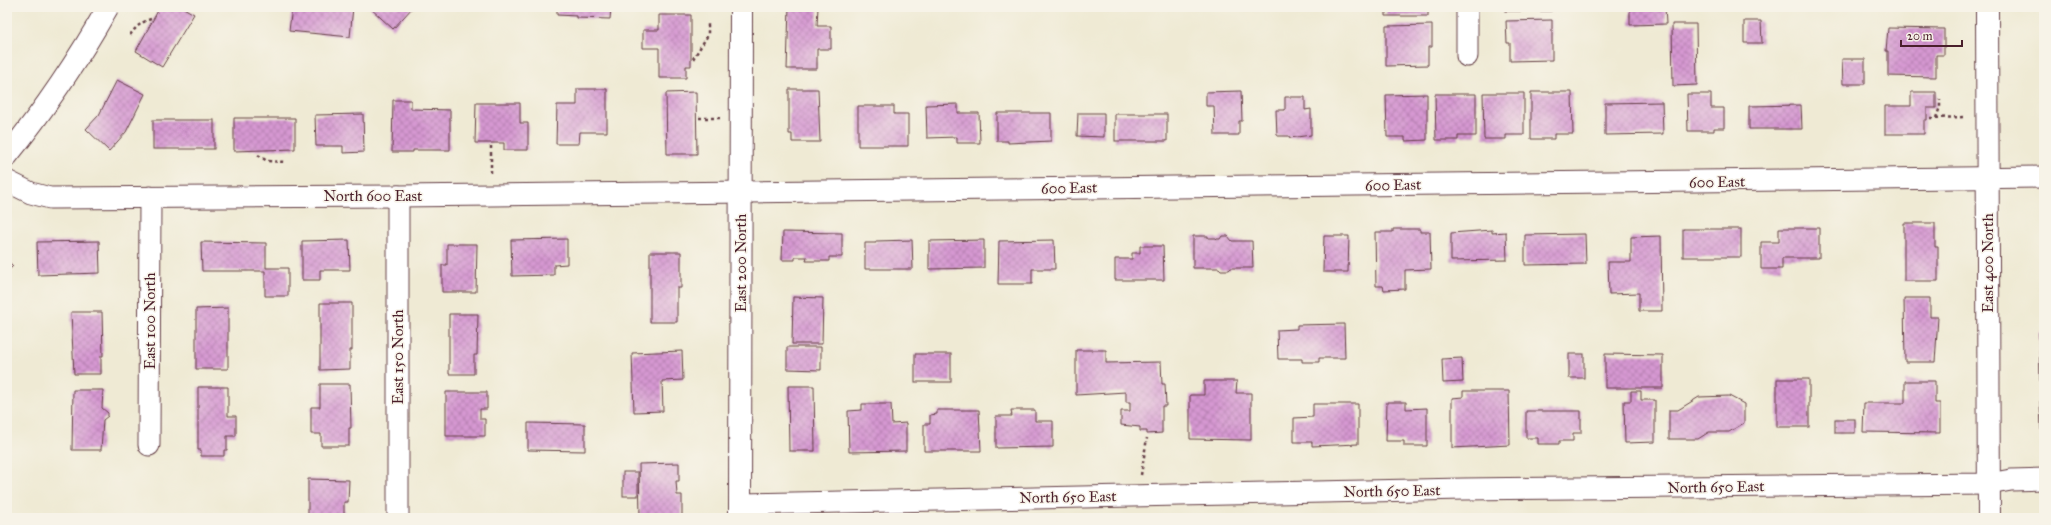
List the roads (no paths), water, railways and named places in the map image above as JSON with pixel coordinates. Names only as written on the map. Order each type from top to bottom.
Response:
[{"type":"main road","name":"East 200 North","points":[[740,511],[742,191],[741,7]]},
{"type":"main road","name":"East 400 North","points":[[1987,7],[1989,518]]},
{"type":"street","points":[[7,156],[42,111],[93,35],[108,7]]},
{"type":"street","points":[[1467,7],[1467,56]]},
{"type":"street","name":"600 East","points":[[742,191],[1936,180],[2044,177]]},
{"type":"street","name":"North 600 East","points":[[7,181],[31,193],[50,198],[398,196],[742,191]]},
{"type":"street","name":"East 150 North","points":[[398,196],[398,518]]},
{"type":"street","name":"East 100 North","points":[[149,445],[150,197]]},
{"type":"street","name":"North 650 East","points":[[740,511],[1464,489],[1989,484],[2011,480],[2044,479]]}]
